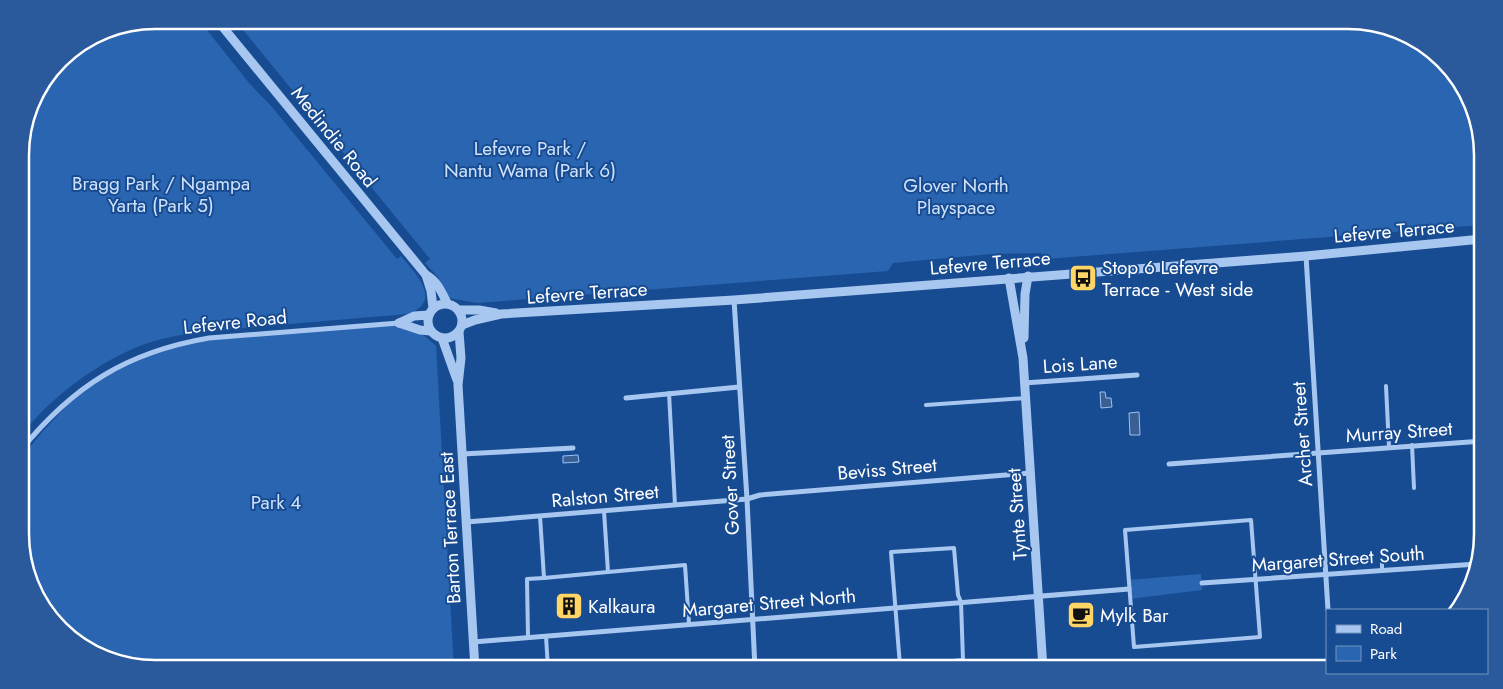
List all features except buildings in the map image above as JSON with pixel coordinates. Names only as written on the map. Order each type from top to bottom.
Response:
[{"type":"street","name":"Medindie Road","points":[[224,29],[426,275],[435,280],[447,303]]},
{"type":"street","name":"Lefevre Terrace","points":[[460,329],[475,320],[501,314],[734,300],[1306,256],[1474,240]]},
{"type":"street","name":"Archer Street","points":[[1306,256],[1328,609]]},
{"type":"street","name":"Medindie Road","points":[[426,275],[431,291],[431,312]]},
{"type":"street","name":"Tynte Street","points":[[1028,276],[1025,294],[1023,358],[1042,660]]},
{"type":"street","name":"Tynte Street","points":[[1009,278],[1023,358]]},
{"type":"street","name":"Gover Street","points":[[734,300],[747,499],[754,660]]},
{"type":"street","points":[[447,303],[459,310],[462,317],[460,329],[451,337],[442,338],[431,331],[428,323],[431,312],[440,304],[447,303]]},
{"type":"street","name":"Lefevre Terrace","points":[[459,310],[479,310],[501,314]]},
{"type":"street","name":"Lefevre Road","points":[[29,440],[38,429],[79,391],[111,371],[145,355],[180,343],[209,338],[399,323],[414,316],[431,312]]},
{"type":"street","name":"Lefevre Road","points":[[399,323],[420,330],[431,331]]},
{"type":"street","name":"Barton Terrace East","points":[[460,329],[461,358],[458,385],[474,660]]},
{"type":"street","name":"Barton Terrace East","points":[[442,338],[458,385]]},
{"type":"street","name":"Lois Lane","points":[[1024,383],[1137,375]]},
{"type":"street","points":[[626,398],[739,387]]},
{"type":"street","name":"Murray Street","points":[[1169,464],[1474,442]]},
{"type":"street","points":[[462,454],[573,448]]},
{"type":"street","name":"Beviss Street","points":[[747,499],[760,494],[1030,473]]},
{"type":"street","name":"Ralston Street","points":[[466,522],[747,499]]},
{"type":"street","name":"Margaret Street South","points":[[1202,583],[1471,564]]},
{"type":"street","points":[[1038,596],[1129,589]]},
{"type":"street","name":"Margaret Street North","points":[[473,642],[1038,596]]},
{"type":"lane","points":[[1386,386],[1389,447]]},
{"type":"lane","points":[[669,393],[675,505]]},
{"type":"lane","points":[[926,405],[1026,398]]},
{"type":"lane","points":[[1412,445],[1414,488]]},
{"type":"lane","points":[[604,511],[608,572]]},
{"type":"lane","points":[[540,516],[544,578]]},
{"type":"lane","points":[[1251,520],[1256,580],[1260,637],[1134,647],[1124,530],[1251,520]]},
{"type":"lane","points":[[899,660],[891,552],[954,548],[958,595],[961,602],[963,660]]},
{"type":"lane","points":[[1382,563],[1382,571]]},
{"type":"lane","points":[[528,638],[527,579],[685,565],[689,624]]},
{"type":"lane","points":[[546,636],[547,660]]},
{"type":"green space","name":"Bragg Park / Ngampa Yarta (Park 5)","points":[[147,29],[206,29],[249,83],[272,107],[397,259],[401,256],[413,271],[424,287],[424,302],[418,309],[407,314],[208,331],[154,341],[120,355],[88,373],[45,408],[29,426],[29,147],[31,130],[38,107],[55,78],[72,60],[85,50],[107,38],[130,31]]},
{"type":"green space","name":"Lefevre Park / Nantu Wama (Park 6)","points":[[242,29],[1356,29],[1373,31],[1396,38],[1425,55],[1437,66],[1448,78],[1465,107],[1473,139],[1474,226],[1046,259],[1041,253],[991,254],[893,263],[888,271],[477,303],[449,298],[438,277],[425,263],[430,259]]},
{"type":"green space","name":"Park 4","points":[[398,325],[420,332],[436,346],[453,660],[147,660],[130,658],[114,654],[92,643],[78,634],[55,611],[38,582],[30,550],[29,448],[80,392],[105,376],[147,357],[181,345],[210,340]]},
{"type":"green space","points":[[1201,574],[1202,590],[1130,599],[1128,580]]},
{"type":"shaded area","points":[[1100,392],[1105,392],[1106,398],[1111,398],[1112,407],[1101,408]]},
{"type":"shaded area","points":[[1139,412],[1140,435],[1130,435],[1129,413]]},
{"type":"shaded area","points":[[578,455],[579,462],[563,463],[563,456]]},
{"type":"place","name":"Stop 6 Lefevre Terrace - West side","points":[[1083,278]]},
{"type":"place","name":"Kalkaura","points":[[569,606]]},
{"type":"place","name":"Mylk Bar","points":[[1081,615]]},
{"type":"park label","name":"Glover North Playspace","points":[[956,196]]}]
